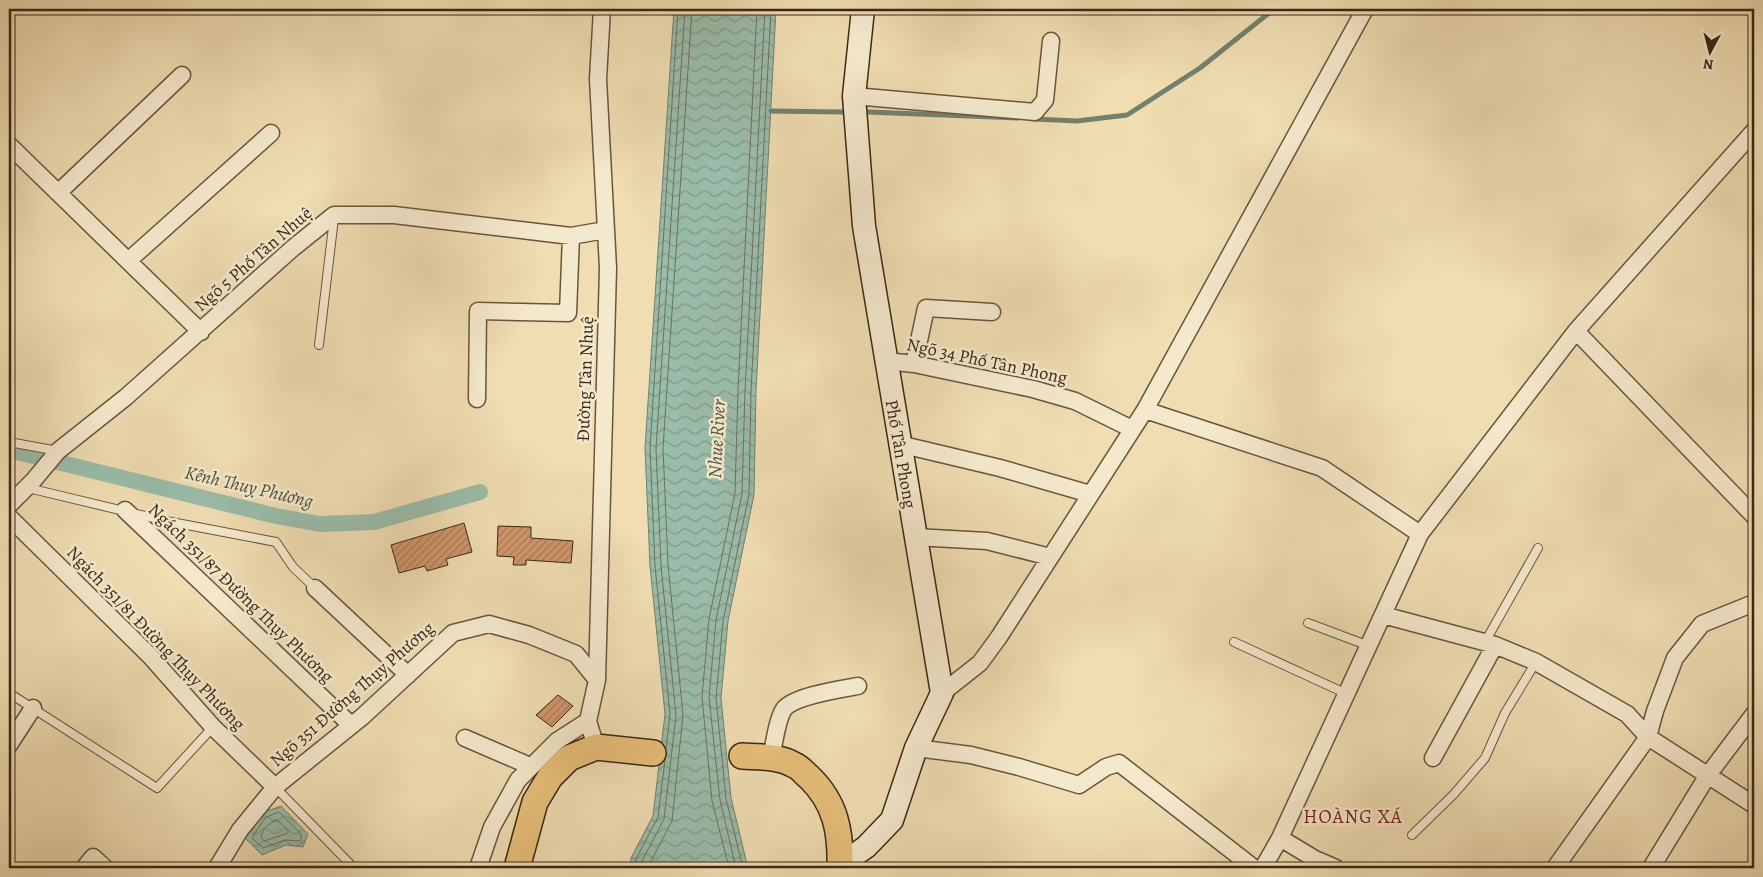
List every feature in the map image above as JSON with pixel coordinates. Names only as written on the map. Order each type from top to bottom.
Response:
[{"type":"main road","points":[[517,868],[535,802],[550,778],[569,758],[596,748],[653,753]]},
{"type":"main road","points":[[742,756],[771,758],[795,765],[824,794],[839,829],[842,867]]},
{"type":"street","name":"Đường Tân Nhuệ","points":[[596,748],[588,721],[597,680],[608,268],[598,79],[602,9]]},
{"type":"street","name":"Phố Tân Phong","points":[[864,9],[854,96],[864,226],[942,693]]},
{"type":"street","points":[[842,867],[866,847],[892,820],[916,748],[942,693],[980,663],[999,637],[1145,410],[1365,9]]},
{"type":"street","points":[[854,96],[1035,112],[1045,100],[1051,41]]},
{"type":"street","points":[[58,193],[182,75]]},
{"type":"street","points":[[1263,868],[1280,838],[1420,534],[1576,331],[1754,131]]},
{"type":"street","points":[[128,261],[270,133]]},
{"type":"street","points":[[9,145],[201,332]]},
{"type":"street","name":"Ngõ 5 Phố Tân Nhuệ","points":[[9,505],[58,451],[126,397],[293,248],[334,215],[394,215],[571,236],[605,230]]},
{"type":"street","points":[[477,399],[478,312],[568,313],[571,236]]},
{"type":"street","points":[[914,364],[926,308],[992,312]]},
{"type":"street","points":[[1576,331],[1754,516]]},
{"type":"street","name":"Ngõ 34 Phố Tân Phong","points":[[886,361],[914,364],[1033,389],[1075,401],[1132,429]]},
{"type":"street","points":[[1145,410],[1322,468],[1420,534]]},
{"type":"street","points":[[899,444],[1000,468],[1090,494]]},
{"type":"street","name":"Ngách 351/87 Đường Thụy Phương","points":[[126,510],[351,726]]},
{"type":"street","name":"Ngách 351/81 Đường Thụy Phương","points":[[9,517],[150,656],[213,727],[274,787]]},
{"type":"street","points":[[915,537],[986,540],[1050,557]]},
{"type":"street","points":[[315,588],[408,675]]},
{"type":"street","points":[[1555,868],[1648,737],[1655,711],[1675,658],[1702,624],[1754,603]]},
{"type":"street","points":[[1383,615],[1490,644],[1536,662],[1627,714],[1648,737],[1754,806]]},
{"type":"street","name":"Ngõ 351 Đường Thụy Phương","points":[[217,868],[238,847],[240,830],[274,787],[351,726],[453,633],[489,624],[529,635],[576,654],[597,680]]},
{"type":"street","points":[[1433,758],[1490,644]]},
{"type":"street","points":[[771,758],[782,714],[788,705],[828,691],[858,686]]},
{"type":"street","points":[[9,745],[33,708]]},
{"type":"street","points":[[1651,868],[1708,776],[1754,714]]},
{"type":"street","points":[[478,868],[492,827],[518,780],[557,741],[588,721]]},
{"type":"street","points":[[465,738],[530,766]]},
{"type":"street","points":[[916,748],[970,755],[1079,785],[1106,767],[1119,763],[1254,868]]},
{"type":"street","points":[[1280,838],[1315,859],[1336,868]]},
{"type":"street","points":[[84,868],[93,858],[105,868]]},
{"type":"lane","points":[[318,345],[334,215]]},
{"type":"lane","points":[[9,442],[58,451]]},
{"type":"lane","points":[[29,484],[166,521],[276,542],[293,567],[315,588]]},
{"type":"lane","points":[[1490,644],[1538,548]]},
{"type":"lane","points":[[1308,623],[1369,646]]},
{"type":"lane","points":[[1234,642],[1347,694]]},
{"type":"lane","points":[[1412,835],[1454,794],[1485,758],[1505,713],[1536,662]]},
{"type":"lane","points":[[9,693],[157,788],[213,727]]},
{"type":"lane","points":[[274,787],[354,868]]},
{"type":"water","name":"Nhue River","points":[[674,9],[776,9],[756,391],[754,495],[728,621],[721,698],[731,798],[748,868],[630,868],[631,858],[653,816],[665,714],[650,566],[645,448]]},
{"type":"water","points":[[281,806],[308,834],[303,847],[286,845],[262,855],[245,838],[262,813]]},
{"type":"building","points":[[464,523],[472,552],[446,559],[448,565],[427,571],[425,566],[399,573],[391,545]]},
{"type":"building","points":[[498,526],[531,527],[531,538],[573,541],[571,563],[526,560],[526,565],[513,565],[514,557],[497,556]]},
{"type":"building","points":[[558,695],[573,706],[552,727],[536,715]]},
{"type":"waterway","points":[[1034,119],[1077,121],[1127,115],[1200,68],[1274,9]]},
{"type":"waterway","points":[[771,111],[842,112]]},
{"type":"waterway","points":[[868,112],[1018,118]]},
{"type":"waterway","name":"Kênh Thuỵ Phương","points":[[9,450],[276,516],[320,524],[374,522],[480,492]]},
{"type":"district","name":"HOÀNG XÁ","points":[[1353,817]]}]
